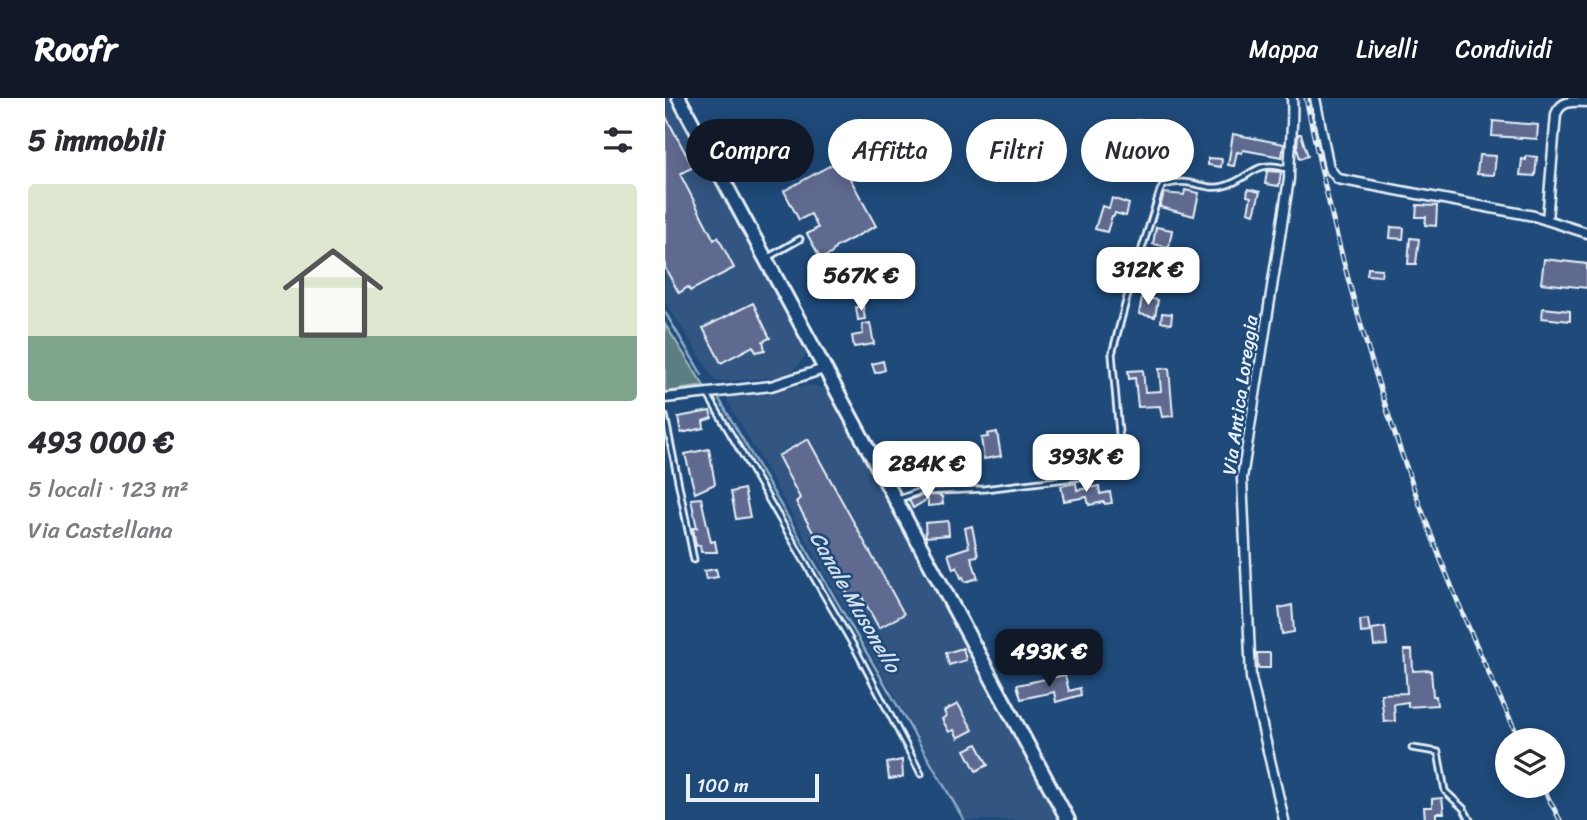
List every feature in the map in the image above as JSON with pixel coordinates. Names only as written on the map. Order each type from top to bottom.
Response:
[{"type":"main road","points":[[679,98],[1068,820]]},
{"type":"street","name":"Via Antica Loreggia","points":[[1284,820],[1251,678],[1242,478],[1289,170],[1288,151],[1294,128],[1292,98]]},
{"type":"street","points":[[1315,98],[1329,168],[1338,179],[1548,220],[1587,233]]},
{"type":"street","points":[[1548,220],[1556,114],[1559,107],[1566,102],[1587,102]]},
{"type":"street","points":[[665,398],[771,386],[824,369]]},
{"type":"lane","points":[[896,501],[905,495],[918,492],[984,489],[1115,473],[1121,463],[1121,455],[1112,354],[1160,191],[1163,186],[1180,181],[1221,187],[1260,166],[1275,165],[1289,170]]},
{"type":"lane","points":[[765,259],[800,239]]},
{"type":"lane","points":[[707,393],[856,650],[921,774]]},
{"type":"lane","points":[[665,416],[694,560]]},
{"type":"lane","points":[[1412,748],[1438,752],[1445,791],[1464,809],[1470,820]]},
{"type":"shaded area","points":[[665,98],[671,98],[686,126],[686,182],[716,182],[808,353],[789,376],[716,382],[665,301]]},
{"type":"shaded area","points":[[812,385],[827,389],[1062,820],[965,820],[724,395]]},
{"type":"green space","points":[[665,324],[704,386],[665,392]]},
{"type":"building","points":[[665,115],[686,154],[686,171],[680,174],[714,240],[718,237],[734,268],[690,291],[688,287],[679,293],[665,268]]},
{"type":"building","points":[[1493,121],[1538,125],[1537,139],[1492,136]]},
{"type":"building","points":[[1233,134],[1284,144],[1282,157],[1243,150],[1242,153],[1237,152],[1234,166],[1228,165]]},
{"type":"building","points":[[1298,134],[1301,134],[1308,156],[1300,159],[1297,148]]},
{"type":"building","points":[[1479,155],[1496,156],[1494,175],[1477,174]]},
{"type":"building","points":[[1526,156],[1537,157],[1535,176],[1520,175],[1522,159],[1526,160]]},
{"type":"building","points":[[1208,158],[1222,159],[1221,167],[1208,165]]},
{"type":"building","points":[[828,167],[828,182],[852,182],[876,226],[836,247],[831,254],[821,259],[807,234],[818,228],[811,214],[799,220],[784,191],[800,182],[814,182],[814,174]]},
{"type":"building","points":[[1267,171],[1281,172],[1279,186],[1265,184]]},
{"type":"building","points":[[1248,189],[1260,192],[1254,214],[1248,212],[1251,197],[1247,196]]},
{"type":"building","points":[[1185,190],[1199,193],[1194,216],[1160,207],[1164,193],[1184,195]]},
{"type":"building","points":[[1112,198],[1129,204],[1126,216],[1115,213],[1107,232],[1095,229],[1102,206],[1109,208]]},
{"type":"building","points":[[1417,205],[1437,206],[1436,226],[1425,225],[1426,217],[1416,217]]},
{"type":"building","points":[[1156,227],[1172,230],[1169,247],[1153,244]]},
{"type":"building","points":[[1391,227],[1404,228],[1403,239],[1390,238]]},
{"type":"building","points":[[1410,238],[1419,239],[1416,264],[1408,264]]},
{"type":"building","points":[[1544,259],[1587,264],[1587,288],[1541,283]]},
{"type":"building","points":[[1149,265],[1164,268],[1163,275],[1189,280],[1187,289],[1146,279]]},
{"type":"building","points":[[1368,268],[1382,269],[1381,276],[1367,275]]},
{"type":"building","points":[[1142,297],[1158,300],[1155,317],[1139,314]]},
{"type":"building","points":[[753,303],[770,338],[763,341],[765,350],[756,352],[753,346],[721,363],[703,328]]},
{"type":"building","points":[[863,306],[865,319],[858,320],[856,307]]},
{"type":"building","points":[[1543,308],[1570,311],[1570,321],[1542,318]]},
{"type":"building","points":[[1162,313],[1172,314],[1171,324],[1161,322]]},
{"type":"building","points":[[870,323],[874,344],[854,347],[852,336],[863,334],[862,324]]},
{"type":"building","points":[[883,361],[885,370],[875,373],[872,364]]},
{"type":"building","points":[[1169,368],[1173,416],[1162,417],[1160,406],[1138,407],[1135,378],[1129,379],[1128,371],[1143,370],[1145,392],[1161,391],[1159,369]]},
{"type":"building","points":[[710,411],[712,418],[703,421],[704,428],[681,433],[678,417]]},
{"type":"building","points":[[997,432],[1001,456],[984,459],[981,438]]},
{"type":"building","points":[[808,439],[904,614],[879,628],[862,597],[852,602],[796,502],[800,498],[778,456]]},
{"type":"building","points":[[709,449],[715,484],[695,493],[685,454]]},
{"type":"building","points":[[1076,483],[1077,490],[1099,486],[1100,494],[1110,492],[1112,503],[1089,505],[1087,497],[1064,501],[1061,486]]},
{"type":"building","points":[[744,489],[750,517],[736,519],[731,492]]},
{"type":"building","points":[[919,496],[942,497],[943,504],[928,506],[928,499],[913,508],[909,500]]},
{"type":"building","points":[[701,498],[711,542],[715,541],[717,552],[701,552],[700,545],[696,546],[693,528],[697,528],[691,499]]},
{"type":"building","points":[[948,521],[949,535],[926,537],[925,523]]},
{"type":"building","points":[[972,526],[978,556],[971,557],[978,578],[965,582],[957,567],[953,569],[948,554],[969,547],[965,528]]},
{"type":"building","points":[[716,569],[718,577],[706,579],[704,571]]},
{"type":"building","points":[[1292,605],[1294,632],[1282,634],[1279,608]]},
{"type":"building","points":[[1368,619],[1370,632],[1361,633],[1360,620]]},
{"type":"building","points":[[1385,627],[1387,645],[1374,646],[1372,629]]},
{"type":"building","points":[[963,648],[966,660],[949,665],[946,653]]},
{"type":"building","points":[[1404,650],[1412,650],[1413,671],[1431,670],[1433,696],[1436,696],[1437,705],[1408,707],[1408,702],[1394,704],[1395,721],[1384,722],[1381,694],[1407,693]]},
{"type":"building","points":[[1257,653],[1270,653],[1270,668],[1258,668]]},
{"type":"building","points":[[1065,675],[1069,691],[1080,688],[1081,695],[1056,702],[1054,692],[1021,699],[1017,685]]},
{"type":"building","points":[[958,704],[973,730],[958,738],[954,730],[949,732],[942,719],[946,716],[944,711]]},
{"type":"building","points":[[977,744],[988,765],[976,771],[965,750]]},
{"type":"building","points":[[902,760],[903,777],[889,779],[887,763]]},
{"type":"building","points":[[1442,798],[1444,813],[1436,813],[1436,820],[1425,820],[1424,807],[1432,807],[1432,799]]},
{"type":"waterway","name":"Canale Musonello","points":[[665,312],[702,375]]},
{"type":"waterway","name":"Canale Musonello","points":[[719,399],[964,820]]},
{"type":"railway","points":[[1306,98],[1344,263],[1392,426],[1451,585],[1514,728]]},
{"type":"railway","points":[[1548,798],[1560,820]]}]
